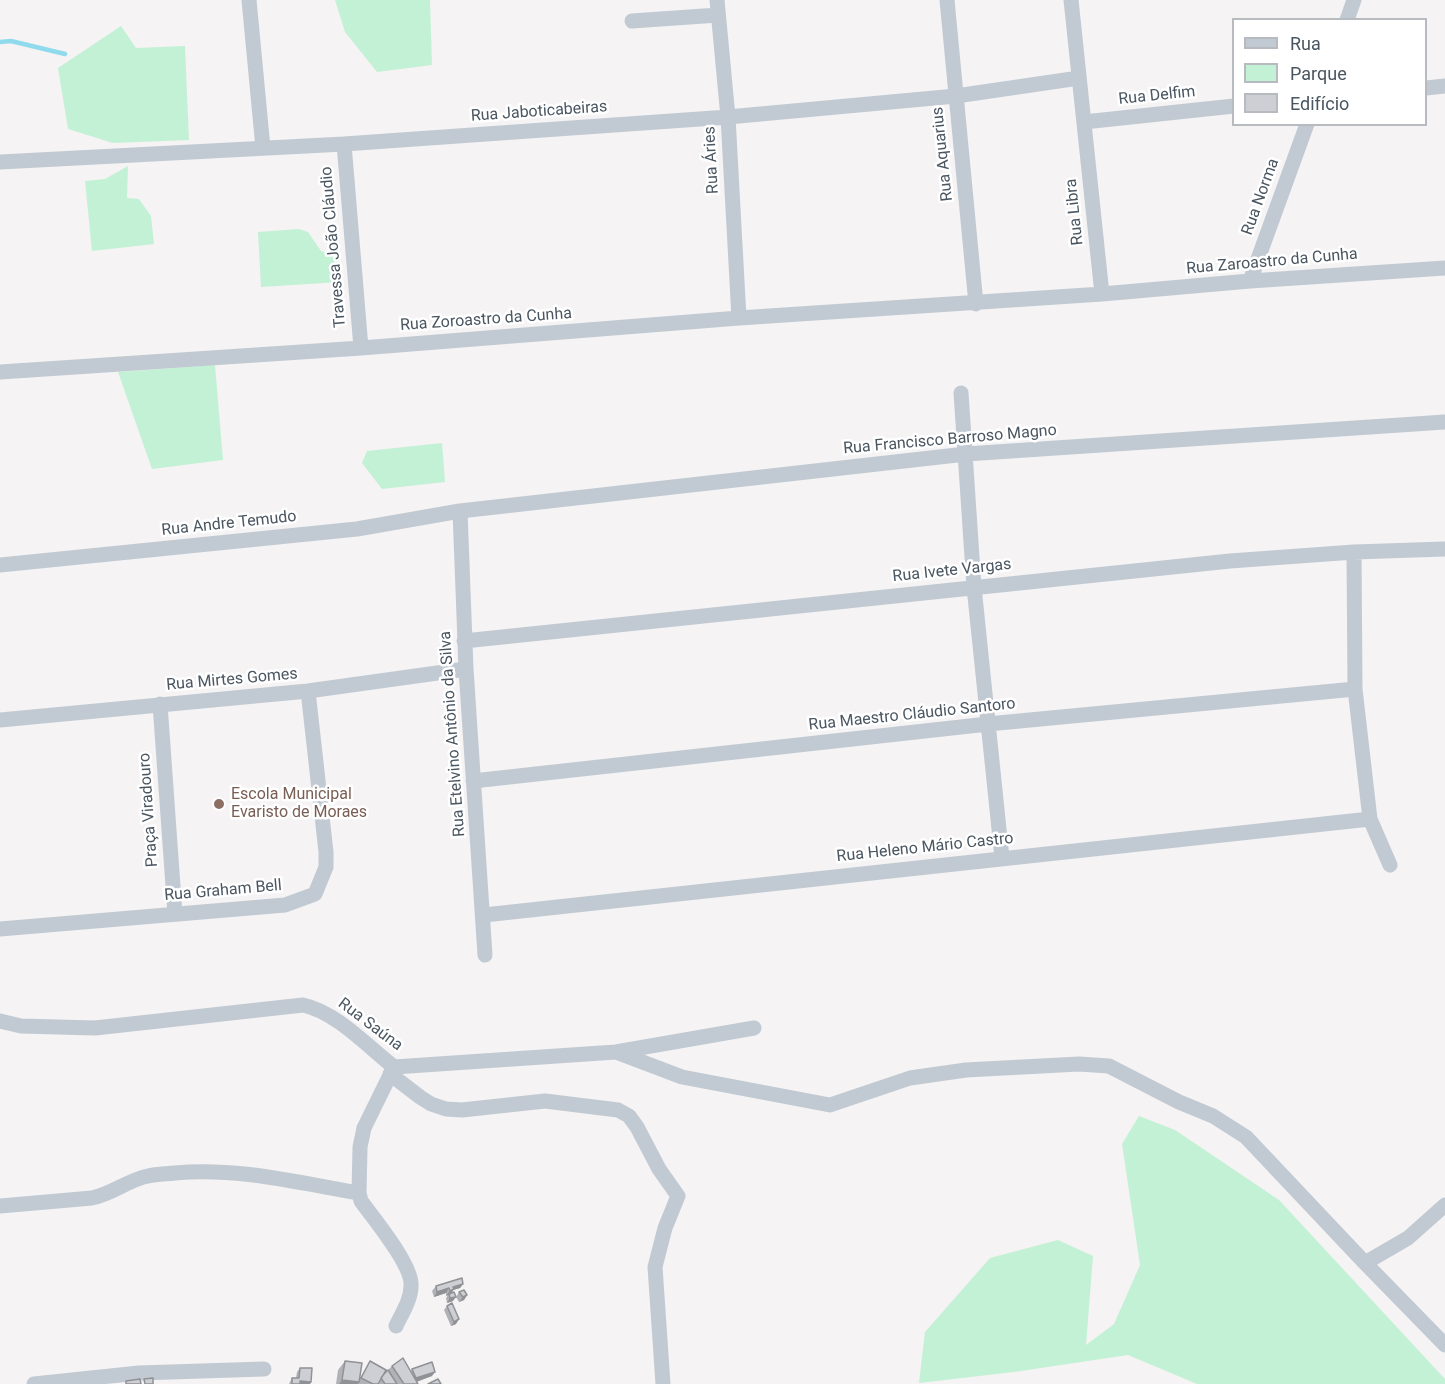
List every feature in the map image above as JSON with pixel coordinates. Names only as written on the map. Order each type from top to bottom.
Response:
[{"type":"street","points":[[249,0],[263,148]]},
{"type":"street","name":"Rua Aquarius","points":[[947,0],[976,304]]},
{"type":"street","name":"Rua Libra","points":[[1071,0],[1102,294]]},
{"type":"street","points":[[1348,18],[1354,0]]},
{"type":"street","points":[[632,21],[717,8]]},
{"type":"street","name":"Rua Áries","points":[[717,8],[728,117],[739,318]]},
{"type":"street","name":"Rua Jaboticabeiras","points":[[0,162],[344,144],[728,117],[956,96],[1079,78]]},
{"type":"street","points":[[1427,88],[1445,86]]},
{"type":"street","name":"Rua Delfim","points":[[1084,122],[1232,106]]},
{"type":"street","name":"Rua Norma","points":[[1250,281],[1306,126]]},
{"type":"street","name":"Travessa João Cláudio","points":[[344,144],[361,348]]},
{"type":"street","name":"Rua Zaroastro da Cunha","points":[[1102,294],[1445,268]]},
{"type":"street","points":[[976,304],[1102,294]]},
{"type":"street","name":"Rua Zoroastro da Cunha","points":[[0,372],[361,348],[739,318],[976,304]]},
{"type":"street","points":[[961,393],[974,587],[1002,858]]},
{"type":"street","name":"Rua Francisco Barroso Magno","points":[[460,511],[966,454],[1445,422]]},
{"type":"street","name":"Rua Andre Temudo","points":[[0,565],[357,529],[460,511]]},
{"type":"street","name":"Rua Etelvino Antônio da Silva","points":[[460,511],[464,641],[485,955]]},
{"type":"street","name":"Rua Ivete Vargas","points":[[464,641],[1230,561],[1354,552],[1445,549]]},
{"type":"street","points":[[1354,552],[1355,689],[1370,819],[1390,866]]},
{"type":"street","name":"Rua Mirtes Gomes","points":[[0,720],[308,691],[466,669]]},
{"type":"street","name":"Rua Maestro Cláudio Santoro","points":[[473,781],[988,724],[1355,689]]},
{"type":"street","name":"Rua Graham Bell","points":[[0,929],[285,905],[315,894],[326,867],[326,833],[308,691]]},
{"type":"street","name":"Praça Viradouro","points":[[160,704],[175,914]]},
{"type":"street","name":"Rua Heleno Mário Castro","points":[[483,915],[1370,819]]},
{"type":"street","name":"Rua Saúna","points":[[0,1021],[48,1028],[95,1028],[303,1005],[329,1014],[392,1071],[616,1052],[754,1028]]},
{"type":"street","points":[[616,1052],[682,1077],[830,1105],[910,1078],[966,1070],[1079,1064],[1109,1066],[1169,1097],[1213,1116],[1246,1137],[1445,1345]]},
{"type":"street","points":[[396,1326],[410,1297],[410,1272],[361,1201],[359,1193],[360,1146],[364,1128],[392,1071],[420,1097],[446,1109],[462,1110],[545,1101],[618,1110],[629,1116],[637,1127],[659,1169],[678,1196],[662,1239],[656,1267],[663,1384]]},
{"type":"street","points":[[0,1206],[92,1198],[106,1195],[123,1185],[148,1176],[195,1171],[240,1173],[359,1193]]},
{"type":"street","points":[[1365,1263],[1408,1238],[1445,1205]]},
{"type":"street","points":[[34,1384],[139,1373],[264,1368]]},
{"type":"green space","points":[[335,0],[430,0],[432,65],[377,72],[345,32]]},
{"type":"green space","points":[[121,26],[136,48],[185,46],[189,140],[113,143],[68,129],[58,68]]},
{"type":"green space","points":[[128,166],[127,198],[139,199],[151,216],[154,244],[92,251],[85,181],[105,179]]},
{"type":"green space","points":[[299,229],[308,232],[321,251],[338,255],[340,282],[261,287],[258,232]]},
{"type":"green space","points":[[215,365],[223,460],[152,469],[118,372]]},
{"type":"green space","points":[[442,443],[445,482],[382,489],[362,463],[367,451]]},
{"type":"green space","points":[[1139,1116],[1175,1130],[1279,1200],[1445,1379],[1445,1384],[1197,1384],[1128,1355],[919,1383],[925,1332],[990,1258],[1058,1240],[1093,1256],[1086,1345],[1114,1324],[1140,1265],[1122,1144]]},
{"type":"building","points":[[462,1278],[463,1284],[453,1287],[454,1289],[450,1291],[449,1288],[437,1292],[436,1286]]},
{"type":"building","points":[[464,1290],[467,1295],[463,1297],[459,1292]]},
{"type":"building","points":[[454,1292],[456,1297],[450,1298],[449,1294]]},
{"type":"building","points":[[452,1303],[459,1319],[454,1322],[447,1306]]},
{"type":"building","points":[[403,1358],[418,1384],[404,1384],[392,1366]]},
{"type":"building","points":[[345,1361],[362,1363],[359,1382],[342,1380]]},
{"type":"building","points":[[370,1361],[386,1370],[378,1384],[361,1378]]},
{"type":"building","points":[[432,1362],[435,1372],[416,1378],[412,1369]]},
{"type":"building","points":[[300,1368],[312,1368],[311,1382],[300,1381],[300,1384],[292,1384],[292,1378],[299,1378]]},
{"type":"building","points":[[388,1370],[397,1384],[385,1384],[381,1378]]},
{"type":"building","points":[[153,1378],[153,1384],[145,1384],[144,1379]]},
{"type":"building","points":[[140,1379],[141,1384],[126,1384],[126,1381]]},
{"type":"building","points":[[438,1379],[441,1384],[428,1384]]},
{"type":"waterway","points":[[0,42],[11,41],[65,54]]},
{"type":"place","name":"Escola Municipal Evaristo de Moraes","points":[[219,804]]}]
